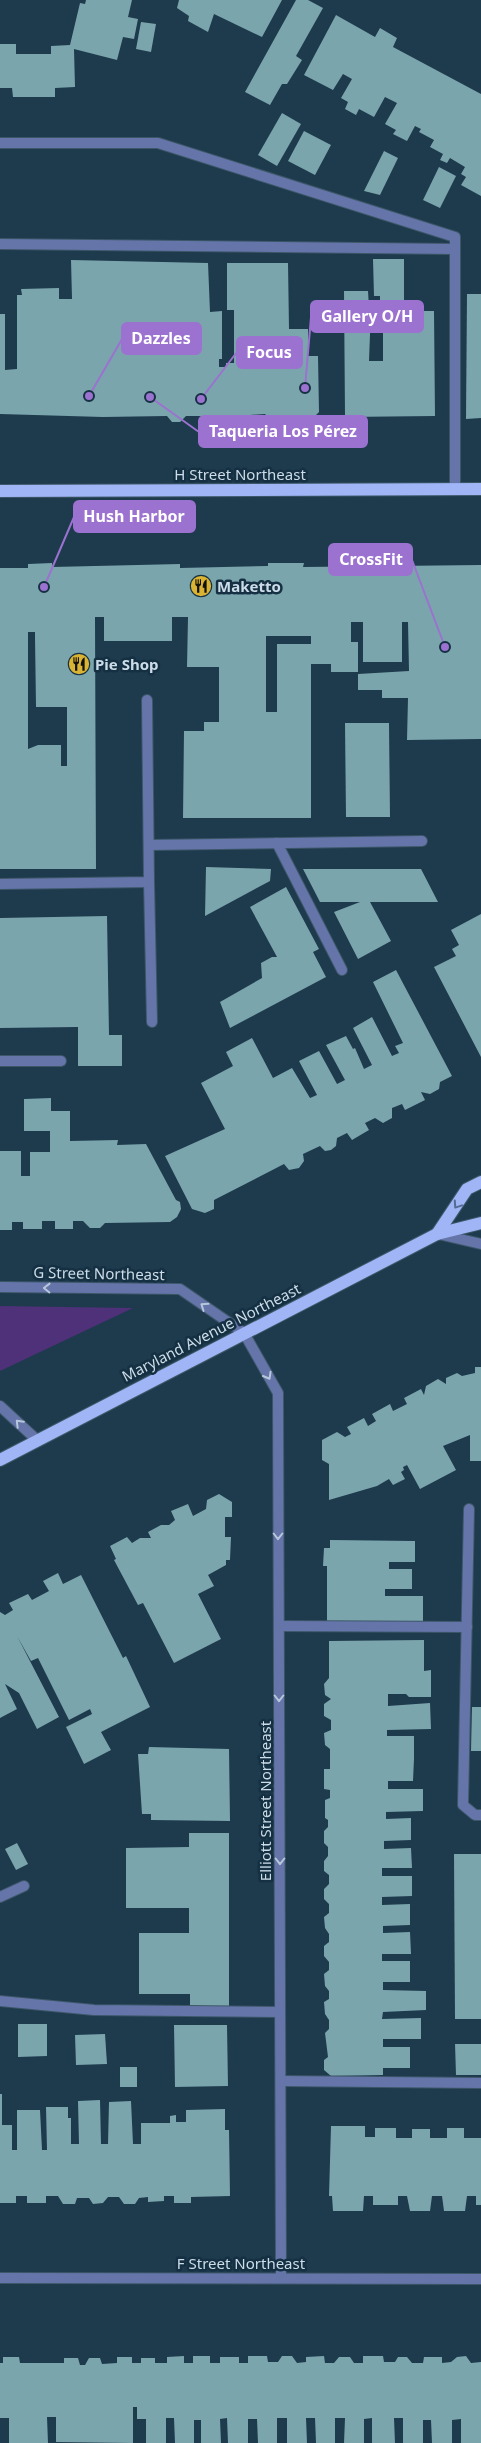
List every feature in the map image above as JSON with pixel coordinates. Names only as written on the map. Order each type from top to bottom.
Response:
[{"type":"main road","name":"H Street Northeast","points":[[0,491],[481,489]]},
{"type":"main road","name":"Maryland Avenue Northeast","points":[[437,1234],[467,1189],[481,1182]]},
{"type":"main road","name":"Maryland Avenue Northeast","points":[[0,1460],[437,1234],[481,1223]]},
{"type":"street","points":[[0,142],[158,143],[455,237],[455,489]]},
{"type":"street","points":[[0,244],[455,249]]},
{"type":"street","points":[[147,700],[152,1022]]},
{"type":"street","points":[[149,845],[422,841]]},
{"type":"street","points":[[277,843],[342,970]]},
{"type":"street","points":[[0,884],[149,882]]},
{"type":"street","points":[[0,1061],[61,1061]]},
{"type":"street","points":[[437,1234],[481,1244]]},
{"type":"street","name":"G Street Northeast","points":[[0,1287],[180,1289],[244,1333]]},
{"type":"street","name":"Elliott Street Northeast","points":[[244,1333],[278,1392],[281,2278]]},
{"type":"street","points":[[0,1406],[38,1440]]},
{"type":"street","points":[[469,1508],[463,1805],[475,1815],[481,1815]]},
{"type":"street","points":[[279,1626],[467,1627]]},
{"type":"street","points":[[0,1897],[24,1886]]},
{"type":"street","points":[[0,2001],[94,2010],[280,2012]]},
{"type":"street","points":[[281,2081],[481,2083]]},
{"type":"street","name":"F Street Northeast","points":[[0,2278],[481,2279]]},
{"type":"shaded area","points":[[0,1306],[133,1308],[0,1371]]},
{"type":"building","points":[[86,0],[132,0],[128,17],[138,19],[134,39],[123,37],[117,60],[74,49],[75,87],[55,88],[55,97],[13,97],[12,88],[0,88],[0,44],[16,44],[16,54],[51,54],[51,46],[70,45],[80,3],[85,4]]},
{"type":"building","points":[[179,0],[282,0],[262,37],[214,14],[208,32],[188,21],[189,16],[177,8]]},
{"type":"building","points":[[296,0],[308,0],[323,8],[296,56],[302,60],[287,84],[282,84],[270,105],[245,92]]},
{"type":"building","points":[[336,15],[375,37],[380,28],[397,38],[393,47],[481,94],[481,196],[461,185],[466,177],[461,174],[465,167],[450,158],[447,163],[440,160],[443,154],[430,147],[434,140],[419,132],[421,129],[415,126],[407,141],[393,134],[396,130],[385,124],[397,103],[385,97],[374,117],[359,109],[356,115],[345,109],[348,102],[341,98],[352,79],[343,74],[333,90],[304,75]]},
{"type":"building","points":[[141,22],[156,24],[151,52],[136,49]]},
{"type":"building","points":[[282,113],[301,124],[277,166],[258,155]]},
{"type":"building","points":[[304,131],[331,145],[315,175],[288,161]]},
{"type":"building","points":[[384,151],[398,158],[380,195],[364,191]]},
{"type":"building","points":[[439,167],[456,176],[440,208],[423,200]]},
{"type":"building","points":[[373,259],[404,259],[404,311],[434,311],[435,416],[345,417],[344,291],[368,291],[369,308],[371,308],[369,361],[383,361],[383,329],[380,329],[380,296],[374,296]]},
{"type":"building","points":[[71,260],[208,263],[210,312],[222,311],[222,359],[219,359],[219,367],[226,367],[226,363],[234,363],[234,310],[227,310],[227,263],[288,263],[289,329],[308,329],[308,356],[318,356],[319,412],[316,415],[284,416],[279,420],[271,420],[265,414],[250,415],[245,420],[236,420],[231,415],[225,415],[220,422],[210,422],[206,416],[186,416],[180,422],[172,422],[167,416],[103,417],[0,414],[0,314],[5,314],[5,370],[17,369],[17,295],[22,295],[21,289],[59,288],[59,299],[72,299]]},
{"type":"building","points":[[467,294],[481,294],[481,418],[466,419]]},
{"type":"building","points":[[52,563],[52,567],[180,564],[180,568],[268,566],[268,563],[304,563],[303,567],[481,565],[481,739],[407,740],[408,698],[382,698],[382,690],[358,690],[358,674],[409,671],[408,622],[402,622],[402,662],[363,662],[363,622],[351,622],[351,642],[358,642],[358,672],[331,672],[331,664],[311,664],[311,818],[183,818],[184,731],[204,731],[204,722],[219,722],[219,667],[187,667],[188,617],[172,617],[172,641],[104,641],[104,617],[95,617],[96,869],[0,869],[0,568],[28,568],[28,564]],"holes":[[[28,632],[35,632],[36,707],[67,707],[67,766],[61,766],[61,745],[38,745],[28,749]],[[266,636],[311,636],[311,644],[277,644],[277,712],[266,712]]]},
{"type":"building","points":[[345,723],[389,723],[390,817],[346,817]]},
{"type":"building","points":[[206,867],[271,869],[270,881],[205,916]]},
{"type":"building","points":[[303,869],[421,869],[438,902],[370,902],[391,941],[358,959],[334,912],[360,902],[320,902]]},
{"type":"building","points":[[286,887],[319,949],[313,952],[326,977],[230,1028],[220,1002],[262,978],[261,963],[272,957],[277,957],[250,907]]},
{"type":"building","points":[[481,914],[481,1057],[434,967],[456,956],[452,949],[459,945],[451,930]]},
{"type":"building","points":[[107,916],[109,1035],[122,1035],[122,1066],[78,1066],[78,1027],[0,1028],[0,918]]},
{"type":"building","points":[[396,970],[452,1076],[440,1082],[439,1089],[430,1094],[421,1092],[425,1100],[405,1110],[402,1104],[392,1108],[392,1118],[383,1123],[375,1118],[365,1123],[369,1130],[352,1140],[347,1133],[337,1138],[336,1146],[331,1150],[325,1151],[320,1146],[303,1154],[304,1161],[299,1168],[289,1170],[284,1164],[214,1200],[214,1209],[205,1213],[192,1209],[165,1156],[225,1129],[201,1083],[233,1066],[226,1052],[252,1038],[273,1078],[292,1068],[310,1098],[317,1095],[299,1061],[319,1051],[337,1084],[345,1080],[326,1045],[346,1036],[353,1049],[355,1048],[364,1069],[372,1065],[353,1028],[372,1017],[392,1056],[399,1053],[395,1046],[403,1043],[373,982]]},
{"type":"building","points":[[51,1098],[51,1111],[70,1111],[70,1141],[118,1140],[117,1145],[146,1144],[176,1200],[180,1202],[181,1209],[177,1217],[170,1222],[105,1223],[100,1228],[90,1228],[83,1221],[73,1221],[73,1229],[55,1229],[55,1221],[42,1221],[42,1229],[23,1229],[23,1222],[12,1222],[12,1230],[0,1230],[0,1151],[21,1151],[21,1176],[30,1176],[30,1152],[50,1152],[50,1131],[24,1131],[24,1099]]},
{"type":"building","points":[[475,1367],[481,1367],[481,1461],[470,1461],[470,1435],[443,1446],[456,1470],[420,1489],[407,1465],[403,1467],[404,1470],[401,1472],[405,1479],[393,1485],[389,1479],[377,1486],[329,1500],[329,1464],[322,1460],[322,1440],[337,1432],[345,1437],[351,1434],[347,1427],[364,1418],[368,1426],[376,1421],[372,1414],[390,1404],[393,1411],[407,1404],[404,1398],[421,1389],[424,1395],[426,1386],[438,1379],[446,1384],[446,1378],[457,1373],[462,1376],[475,1373]]},
{"type":"building","points":[[219,1494],[232,1502],[232,1517],[225,1517],[225,1537],[231,1537],[230,1560],[226,1560],[226,1565],[208,1575],[214,1586],[198,1594],[221,1639],[174,1663],[143,1603],[138,1605],[114,1560],[116,1559],[110,1546],[127,1537],[132,1543],[140,1538],[151,1538],[148,1532],[161,1525],[169,1525],[175,1520],[171,1511],[188,1504],[193,1516],[206,1509],[207,1500]]},
{"type":"building","points":[[330,1540],[415,1541],[415,1562],[389,1562],[389,1569],[412,1569],[412,1589],[385,1589],[385,1596],[423,1596],[423,1623],[327,1623],[327,1566],[323,1566],[324,1548],[330,1548]]},
{"type":"building","points":[[58,1573],[63,1584],[81,1575],[123,1658],[126,1656],[150,1707],[101,1732],[111,1750],[84,1764],[66,1727],[92,1714],[90,1709],[69,1720],[38,1658],[31,1661],[17,1636],[59,1717],[37,1729],[19,1693],[5,1684],[17,1709],[0,1718],[0,1612],[5,1615],[13,1610],[9,1603],[28,1594],[32,1600],[49,1591],[43,1581]]},
{"type":"building","points":[[424,1640],[424,1671],[431,1670],[431,1697],[409,1697],[406,1694],[388,1694],[388,1706],[430,1703],[431,1729],[387,1730],[387,1736],[414,1736],[413,1781],[388,1781],[388,1789],[423,1789],[423,1811],[386,1812],[386,1819],[411,1818],[411,1840],[384,1841],[384,1849],[411,1848],[412,1868],[382,1868],[382,1876],[412,1876],[412,1896],[382,1897],[382,1905],[410,1904],[410,1925],[383,1926],[383,1933],[410,1932],[411,1954],[382,1954],[382,1961],[410,1961],[410,1982],[383,1982],[383,1990],[426,1991],[426,2010],[383,2012],[382,2019],[421,2018],[421,2039],[383,2039],[383,2047],[410,2047],[410,2068],[383,2068],[383,2075],[331,2076],[324,2070],[324,2060],[328,2057],[325,2033],[329,2029],[329,2020],[325,2014],[324,2002],[329,1999],[329,1991],[325,1986],[324,1974],[329,1970],[329,1962],[324,1956],[324,1946],[329,1942],[329,1934],[325,1928],[324,1917],[329,1913],[329,1904],[324,1899],[324,1889],[329,1884],[329,1875],[324,1871],[324,1861],[328,1856],[328,1847],[324,1843],[324,1831],[328,1827],[328,1820],[325,1818],[325,1800],[330,1798],[330,1790],[324,1789],[324,1769],[330,1769],[330,1749],[325,1745],[324,1733],[331,1730],[331,1720],[324,1716],[324,1704],[331,1699],[325,1695],[324,1684],[329,1678],[329,1641]]},
{"type":"building","points":[[472,1707],[481,1707],[481,1751],[471,1751]]},
{"type":"building","points":[[149,1747],[229,1749],[230,1821],[151,1820],[151,1814],[142,1814],[138,1754],[148,1754]]},
{"type":"building","points":[[189,1833],[229,1833],[229,2007],[190,2007],[190,1994],[139,1994],[139,1933],[189,1933],[189,1908],[126,1908],[126,1848],[189,1847]]},
{"type":"building","points":[[17,1843],[28,1864],[16,1870],[5,1849]]},
{"type":"building","points":[[454,1854],[481,1854],[481,2019],[455,2019]]},
{"type":"building","points":[[18,2024],[47,2024],[47,2056],[18,2057]]},
{"type":"building","points":[[174,2025],[227,2025],[228,2086],[175,2087]]},
{"type":"building","points":[[105,2034],[107,2064],[76,2065],[75,2035]]},
{"type":"building","points":[[455,2044],[481,2044],[481,2075],[456,2075]]},
{"type":"building","points":[[120,2067],[137,2067],[137,2087],[120,2087]]},
{"type":"building","points":[[0,2094],[2,2094],[2,2125],[12,2125],[12,2150],[17,2150],[17,2110],[40,2110],[42,2150],[47,2150],[46,2107],[68,2107],[68,2118],[71,2118],[71,2144],[79,2144],[78,2101],[100,2100],[101,2144],[108,2144],[109,2102],[131,2101],[133,2144],[141,2144],[141,2123],[170,2123],[170,2116],[176,2115],[176,2122],[186,2122],[186,2110],[225,2109],[225,2130],[229,2130],[230,2196],[191,2197],[191,2203],[174,2203],[174,2196],[164,2196],[164,2201],[148,2202],[148,2197],[139,2198],[135,2204],[124,2204],[119,2197],[108,2197],[103,2203],[93,2204],[89,2198],[77,2198],[75,2204],[63,2204],[58,2196],[46,2196],[46,2203],[27,2203],[27,2196],[16,2196],[16,2203],[0,2203]]},
{"type":"building","points":[[331,2126],[365,2126],[365,2137],[375,2137],[375,2128],[396,2128],[396,2138],[412,2138],[412,2129],[430,2129],[430,2138],[447,2138],[447,2128],[464,2128],[464,2138],[481,2138],[481,2205],[476,2205],[476,2196],[467,2196],[465,2211],[444,2211],[442,2196],[432,2196],[430,2211],[410,2211],[407,2196],[398,2196],[398,2205],[373,2205],[373,2196],[364,2196],[363,2211],[333,2211],[332,2196],[329,2196]]},
{"type":"building","points":[[184,2356],[184,2363],[193,2363],[193,2356],[210,2356],[210,2363],[220,2363],[220,2357],[239,2357],[239,2363],[248,2363],[248,2356],[267,2356],[268,2362],[278,2362],[282,2356],[292,2356],[297,2363],[306,2362],[306,2357],[324,2356],[325,2363],[334,2363],[339,2357],[350,2357],[354,2363],[363,2363],[363,2356],[383,2356],[384,2362],[395,2362],[398,2357],[407,2357],[412,2363],[423,2363],[424,2357],[442,2357],[442,2363],[451,2362],[457,2357],[466,2356],[471,2363],[481,2362],[481,2443],[461,2443],[461,2419],[452,2420],[452,2443],[432,2443],[431,2420],[423,2420],[423,2443],[403,2443],[403,2418],[394,2418],[395,2443],[372,2443],[372,2418],[364,2419],[364,2443],[344,2443],[345,2418],[335,2418],[335,2443],[316,2443],[315,2418],[306,2418],[307,2443],[287,2443],[287,2418],[277,2418],[277,2443],[258,2443],[257,2419],[248,2419],[248,2443],[228,2443],[227,2418],[220,2419],[221,2443],[201,2443],[201,2420],[194,2420],[194,2443],[175,2443],[174,2418],[166,2418],[166,2443],[146,2443],[146,2419],[137,2419],[137,2407],[133,2407],[133,2443],[56,2442],[56,2417],[47,2417],[48,2443],[9,2443],[9,2418],[0,2418],[0,2363],[3,2363],[3,2357],[19,2357],[20,2363],[64,2363],[64,2358],[78,2358],[80,2365],[85,2365],[89,2358],[100,2358],[102,2364],[117,2363],[117,2357],[132,2357],[132,2363],[141,2363],[141,2358],[155,2358],[155,2363],[167,2363],[167,2357]]},
{"type":"place","name":"Gallery O/H","points":[[305,388]]},
{"type":"place","name":"Dazzles","points":[[89,396]]},
{"type":"place","name":"Taqueria Los Pérez","points":[[150,397]]},
{"type":"place","name":"Focus","points":[[201,399]]},
{"type":"place","name":"Maketto","points":[[201,586]]},
{"type":"place","name":"Hush Harbor","points":[[44,587]]},
{"type":"place","name":"CrossFit","points":[[445,647]]},
{"type":"place","name":"Pie Shop","points":[[79,664]]}]
